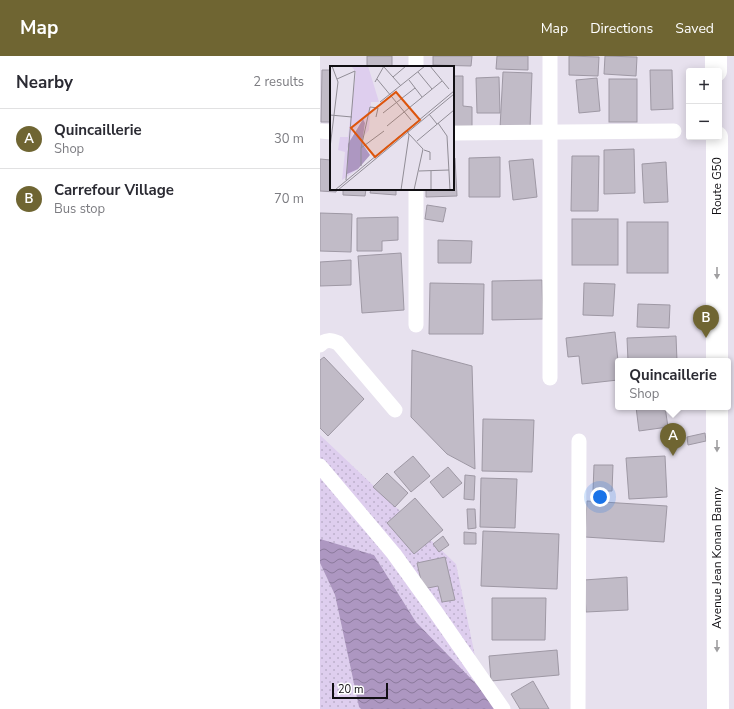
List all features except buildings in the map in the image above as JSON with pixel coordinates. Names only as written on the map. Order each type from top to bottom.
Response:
[{"type":"street","points":[[550,56],[550,378]]},
{"type":"street","points":[[716,56],[716,68]]},
{"type":"street","points":[[320,131],[330,132]]},
{"type":"street","points":[[454,133],[674,131]]},
{"type":"street","name":"Route G50","points":[[717,140],[726,234]]},
{"type":"street","points":[[416,190],[416,325]]},
{"type":"street","points":[[717,358],[726,234]]},
{"type":"street","points":[[320,345],[325,341],[331,340],[338,343],[395,410]]},
{"type":"street","name":"Avenue Jean Konan Banny","points":[[717,410],[718,709]]},
{"type":"street","points":[[578,709],[579,441]]},
{"type":"street","points":[[320,466],[394,554],[503,709]]},
{"type":"shaded area","points":[[320,435],[456,564],[482,690],[416,622],[374,555],[320,540]]},
{"type":"shaded area","points":[[320,563],[335,595],[359,707],[361,709],[320,709]]},
{"type":"water","points":[[320,539],[374,555],[416,622],[482,690],[503,709],[361,709],[359,707],[335,595],[320,563]]},
{"type":"place","name":"Carrefour Village","points":[[706,338]]},
{"type":"place","name":"Quincaillerie","points":[[673,456]]}]
